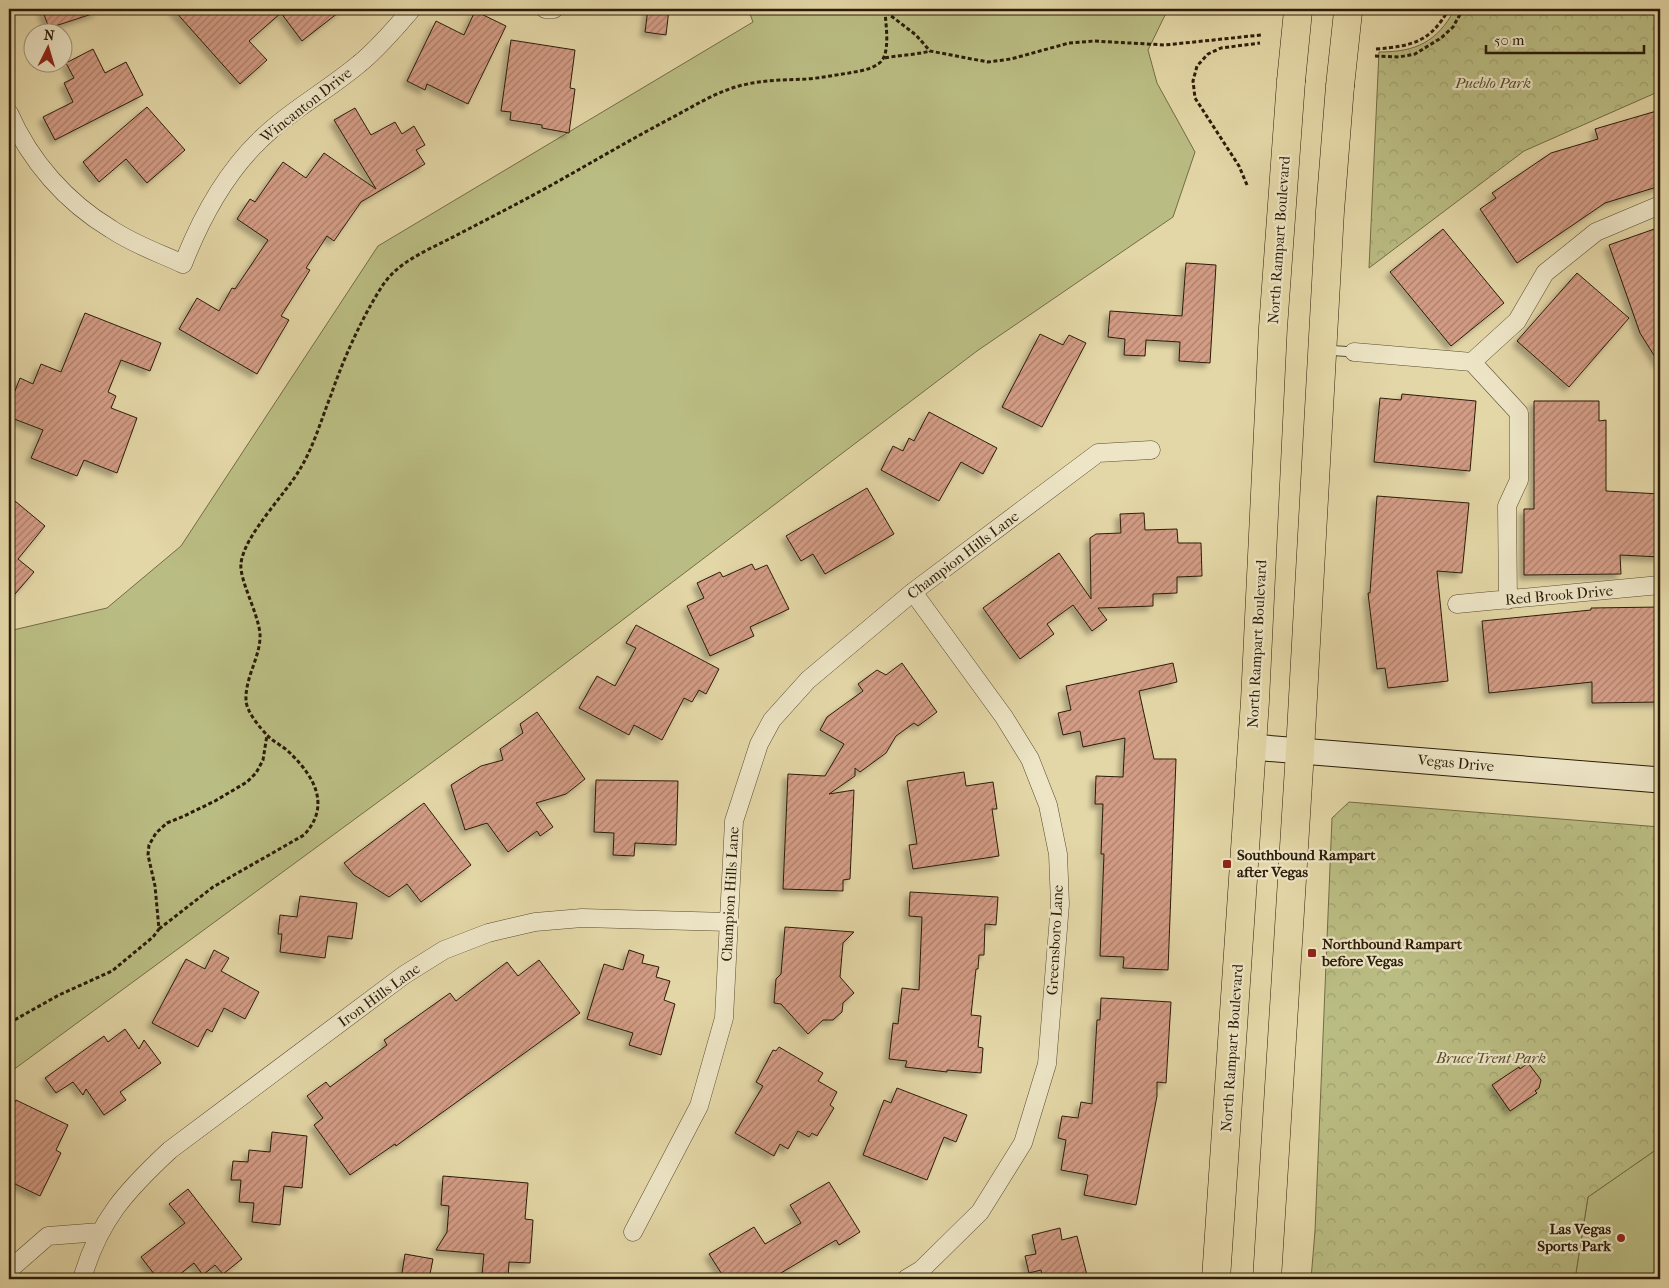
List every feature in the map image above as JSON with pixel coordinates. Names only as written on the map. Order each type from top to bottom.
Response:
[{"type":"main road","name":"North Rampart Boulevard","points":[[1216,1279],[1252,747],[1273,328],[1290,81],[1298,10]]},
{"type":"main road","points":[[1267,1279],[1300,751],[1330,211],[1348,11]]},
{"type":"main road","name":"Vegas Drive","points":[[1252,747],[1660,780]]},
{"type":"street","name":"Wincanton Drive","points":[[9,113],[24,143],[41,168],[85,212],[111,230],[139,245],[184,264],[197,230],[214,198],[234,169],[258,141],[285,118],[360,64],[388,37],[412,9]]},
{"type":"street","points":[[545,9],[554,9]]},
{"type":"street","points":[[1472,362],[1518,321],[1546,273],[1596,232],[1660,205]]},
{"type":"street","points":[[1354,352],[1472,362],[1519,413],[1519,480],[1508,506],[1508,600]]},
{"type":"street","name":"Champion Hills Lane","points":[[633,1232],[699,1106],[724,1018],[734,821],[758,744],[772,720],[808,680],[913,592],[1098,453],[1152,450]]},
{"type":"street","name":"Red Brook Drive","points":[[1457,604],[1660,586]]},
{"type":"street","name":"Greensboro Lane","points":[[906,1279],[921,1270],[980,1212],[1023,1143],[1047,1064],[1060,904],[1058,854],[1048,805],[1030,759],[1004,717],[913,592]]},
{"type":"street","name":"Iron Hills Lane","points":[[82,1279],[88,1256],[109,1216],[136,1181],[170,1150],[404,975],[444,950],[488,933],[535,922],[582,918],[729,922]]},
{"type":"street","points":[[9,1270],[48,1236],[100,1232]]},
{"type":"lane","points":[[1322,350],[1354,352]]},
{"type":"path","points":[[1376,49],[1415,42],[1432,33],[1449,9]]},
{"type":"path","points":[[1375,56],[1399,57],[1415,54],[1441,38],[1453,27],[1463,9]]},
{"type":"path","points":[[884,10],[916,35],[930,51]]},
{"type":"path","points":[[9,1023],[58,995],[112,971],[159,929],[213,887],[304,835],[313,825],[317,817],[318,797],[313,784],[292,754],[267,735],[246,707],[245,697],[258,649],[260,630],[240,566],[242,557],[256,530],[302,466],[315,439],[349,348],[374,300],[391,275],[410,260],[438,244],[549,187],[611,150],[715,94],[739,86],[756,83],[827,77],[870,68],[882,62],[885,58],[887,39],[884,10]]},
{"type":"path","points":[[885,58],[930,51],[988,62],[1011,59],[1069,42],[1094,40],[1165,45],[1262,34]]},
{"type":"path","points":[[1247,185],[1239,166],[1195,98],[1193,81],[1197,66],[1208,54],[1221,48],[1260,43]]},
{"type":"path","points":[[159,929],[155,886],[148,855],[149,845],[156,833],[167,823],[215,801],[247,782],[256,773],[263,760],[267,735]]},
{"type":"green space","points":[[748,9],[1168,9],[1148,50],[1157,83],[1195,152],[1173,217],[977,351],[517,700],[9,1073],[9,631],[107,608],[181,546],[378,246],[753,22]]},
{"type":"green space","name":"Pueblo Park","points":[[1455,9],[1660,9],[1660,91],[1524,151],[1369,268],[1379,52],[1404,50],[1424,43],[1441,30]]},
{"type":"green space","name":"Bruce Trent Park","points":[[1349,802],[1660,827],[1660,1147],[1588,1197],[1575,1279],[1311,1279],[1315,1231],[1332,818]]},
{"type":"green space","name":"Las Vegas Sports Park","points":[[1660,1147],[1660,1279],[1575,1279],[1588,1197]]},
{"type":"building","points":[[42,9],[98,9],[98,12],[67,22],[47,22]]},
{"type":"building","points":[[173,9],[343,9],[302,41],[281,13],[249,41],[267,60],[240,84]]},
{"type":"building","points":[[648,9],[669,9],[666,35],[645,32]]},
{"type":"building","points":[[475,11],[506,26],[468,104],[427,84],[425,90],[407,81],[436,21],[464,35]]},
{"type":"building","points":[[511,40],[575,50],[570,88],[575,89],[569,133],[542,128],[542,125],[510,120],[511,112],[501,111]]},
{"type":"building","points":[[93,49],[105,73],[126,62],[143,95],[55,140],[43,117],[73,102],[64,83],[74,78],[71,72],[72,60]]},
{"type":"building","points":[[147,107],[185,150],[147,183],[126,159],[99,182],[83,162]]},
{"type":"building","points":[[355,108],[371,135],[395,122],[402,134],[414,126],[425,145],[416,150],[425,164],[361,202],[334,241],[327,236],[306,268],[310,270],[281,316],[289,320],[257,374],[179,329],[197,298],[219,311],[232,288],[235,289],[268,240],[237,219],[250,199],[255,202],[283,162],[306,178],[324,153],[376,189],[334,120]]},
{"type":"building","points":[[1660,110],[1660,186],[1605,203],[1517,263],[1480,209],[1496,198],[1492,193],[1551,153],[1598,139],[1595,129]]},
{"type":"building","points":[[1660,227],[1660,365],[1640,333],[1609,245]]},
{"type":"building","points":[[1443,229],[1504,303],[1451,346],[1390,272]]},
{"type":"building","points":[[1186,263],[1216,265],[1210,363],[1179,361],[1180,342],[1146,340],[1145,356],[1124,355],[1125,339],[1108,337],[1110,311],[1182,316]]},
{"type":"building","points":[[1577,273],[1629,318],[1569,387],[1517,341]]},
{"type":"building","points":[[85,313],[161,343],[150,371],[121,360],[108,392],[116,396],[111,408],[137,418],[117,473],[84,460],[77,476],[31,458],[43,430],[9,417],[9,406],[20,378],[33,384],[41,364],[61,372]]},
{"type":"building","points":[[1040,334],[1063,345],[1069,335],[1086,343],[1042,427],[1002,407]]},
{"type":"building","points":[[1402,394],[1476,401],[1470,471],[1374,462],[1380,398],[1401,400]]},
{"type":"building","points":[[1534,401],[1599,401],[1599,421],[1606,420],[1606,491],[1660,494],[1660,557],[1620,555],[1621,574],[1524,575],[1524,509],[1534,509]]},
{"type":"building","points":[[929,412],[997,448],[983,474],[961,462],[939,501],[881,470],[893,446],[903,451],[909,438],[914,441]]},
{"type":"building","points":[[867,488],[894,534],[825,574],[813,554],[801,561],[786,536]]},
{"type":"building","points":[[9,496],[45,526],[18,559],[34,572],[9,601]]},
{"type":"building","points":[[1377,496],[1469,503],[1462,573],[1437,571],[1448,681],[1388,688],[1385,668],[1377,669],[1368,593],[1370,593]]},
{"type":"building","points":[[1144,513],[1145,530],[1177,529],[1178,543],[1201,543],[1202,576],[1177,577],[1177,593],[1153,594],[1153,606],[1098,608],[1107,620],[1092,631],[1073,605],[1047,624],[1054,634],[1020,659],[983,608],[1059,553],[1091,599],[1090,538],[1096,534],[1121,533],[1120,514]]},
{"type":"building","points":[[752,564],[755,570],[767,565],[789,609],[750,627],[754,636],[710,656],[687,606],[704,598],[697,583],[720,572],[723,577]]},
{"type":"building","points":[[1660,607],[1660,702],[1592,703],[1592,682],[1489,693],[1482,621],[1591,610],[1591,608]]},
{"type":"building","points":[[636,625],[719,669],[706,694],[699,690],[692,702],[684,698],[662,740],[634,725],[629,735],[579,708],[597,676],[615,686],[636,648],[626,643]]},
{"type":"building","points":[[902,663],[937,712],[918,726],[914,723],[896,736],[886,753],[860,772],[855,768],[855,776],[829,794],[854,790],[850,879],[843,880],[843,891],[783,889],[788,774],[825,776],[844,744],[820,730],[827,717],[863,691],[858,684],[877,670],[886,675]]},
{"type":"building","points":[[1173,663],[1177,682],[1139,691],[1154,759],[1176,759],[1168,970],[1123,968],[1124,957],[1100,956],[1104,854],[1101,854],[1103,804],[1095,804],[1096,776],[1123,777],[1125,738],[1083,747],[1080,731],[1063,735],[1058,713],[1071,710],[1066,686]]},
{"type":"building","points":[[537,712],[585,779],[566,794],[536,803],[553,827],[540,836],[537,831],[508,852],[487,823],[465,830],[451,785],[481,766],[503,760],[500,749],[523,733],[520,724]]},
{"type":"building","points":[[964,772],[966,786],[993,782],[997,809],[992,809],[999,856],[913,869],[909,845],[917,844],[907,781]]},
{"type":"building","points":[[596,780],[678,781],[676,845],[635,843],[634,856],[613,855],[614,833],[594,832]]},
{"type":"building","points":[[424,803],[471,865],[421,902],[407,884],[389,897],[354,875],[344,863]]},
{"type":"building","points":[[910,892],[998,897],[996,925],[985,924],[984,955],[979,955],[971,1015],[981,1016],[978,1047],[983,1048],[981,1073],[947,1070],[947,1072],[905,1067],[907,1061],[889,1059],[893,1023],[898,1024],[902,988],[919,990],[922,917],[909,916]]},
{"type":"building","points":[[300,896],[357,903],[352,939],[328,936],[325,958],[280,952],[282,934],[278,934],[280,915],[297,917]]},
{"type":"building","points":[[785,927],[854,932],[843,943],[840,977],[854,993],[843,1003],[842,1012],[833,1020],[823,1020],[808,1034],[781,1004],[774,1003],[776,979],[781,974]]},
{"type":"building","points":[[214,950],[229,958],[221,971],[259,992],[245,1019],[224,1008],[212,1032],[207,1029],[198,1047],[152,1023],[186,959],[205,969]]},
{"type":"building","points":[[629,950],[644,955],[642,963],[659,967],[656,977],[670,981],[664,1000],[675,1004],[661,1055],[629,1045],[633,1033],[587,1019],[604,964],[623,970]]},
{"type":"building","points":[[539,960],[580,1013],[396,1146],[395,1144],[350,1175],[314,1125],[323,1118],[307,1096],[326,1082],[330,1087],[387,1045],[384,1040],[450,993],[456,1001],[507,962],[518,976]]},
{"type":"building","points":[[1101,998],[1171,1002],[1166,1083],[1157,1082],[1157,1096],[1136,1205],[1084,1195],[1088,1175],[1061,1170],[1066,1140],[1058,1138],[1062,1116],[1078,1118],[1081,1102],[1092,1104],[1097,1020],[1100,1020]]},
{"type":"building","points":[[125,1029],[139,1049],[144,1040],[161,1063],[120,1092],[126,1100],[104,1115],[86,1089],[83,1095],[73,1082],[56,1093],[45,1078],[104,1036],[108,1042]]},
{"type":"building","points":[[779,1047],[823,1073],[818,1081],[837,1092],[830,1105],[834,1108],[817,1136],[812,1133],[809,1137],[798,1131],[788,1149],[780,1144],[774,1156],[735,1133],[763,1086],[756,1082],[773,1050],[776,1051]]},
{"type":"building","points":[[1528,1063],[1541,1080],[1539,1088],[1535,1091],[1537,1093],[1510,1111],[1492,1085]]},
{"type":"building","points":[[897,1088],[967,1115],[956,1142],[944,1137],[927,1180],[863,1155],[884,1100],[891,1103]]},
{"type":"building","points":[[16,1100],[68,1125],[56,1150],[61,1153],[40,1196],[9,1181],[9,1114]]},
{"type":"building","points":[[272,1132],[307,1136],[302,1188],[284,1186],[280,1225],[252,1222],[254,1203],[239,1202],[241,1180],[231,1180],[233,1161],[248,1162],[249,1150],[270,1152]]},
{"type":"building","points":[[443,1176],[528,1183],[525,1219],[533,1220],[530,1263],[509,1262],[508,1278],[482,1275],[484,1254],[436,1250],[447,1232],[449,1206],[441,1205]]},
{"type":"building","points":[[829,1182],[860,1232],[839,1245],[836,1240],[771,1279],[725,1279],[709,1254],[754,1227],[765,1244],[801,1223],[790,1205]]},
{"type":"building","points":[[188,1189],[242,1259],[223,1274],[215,1265],[203,1275],[194,1263],[174,1279],[158,1279],[141,1257],[185,1223],[169,1204]]},
{"type":"building","points":[[1060,1228],[1062,1240],[1077,1236],[1088,1279],[1043,1279],[1041,1270],[1029,1273],[1025,1256],[1036,1254],[1032,1235]]},
{"type":"building","points":[[405,1254],[433,1259],[429,1279],[401,1279]]},
{"type":"place","name":"Southbound Rampart after Vegas","points":[[1227,864]]},
{"type":"place","name":"Northbound Rampart before Vegas","points":[[1312,953]]},
{"type":"place","name":"Las Vegas Sports Park","points":[[1621,1238]]}]
